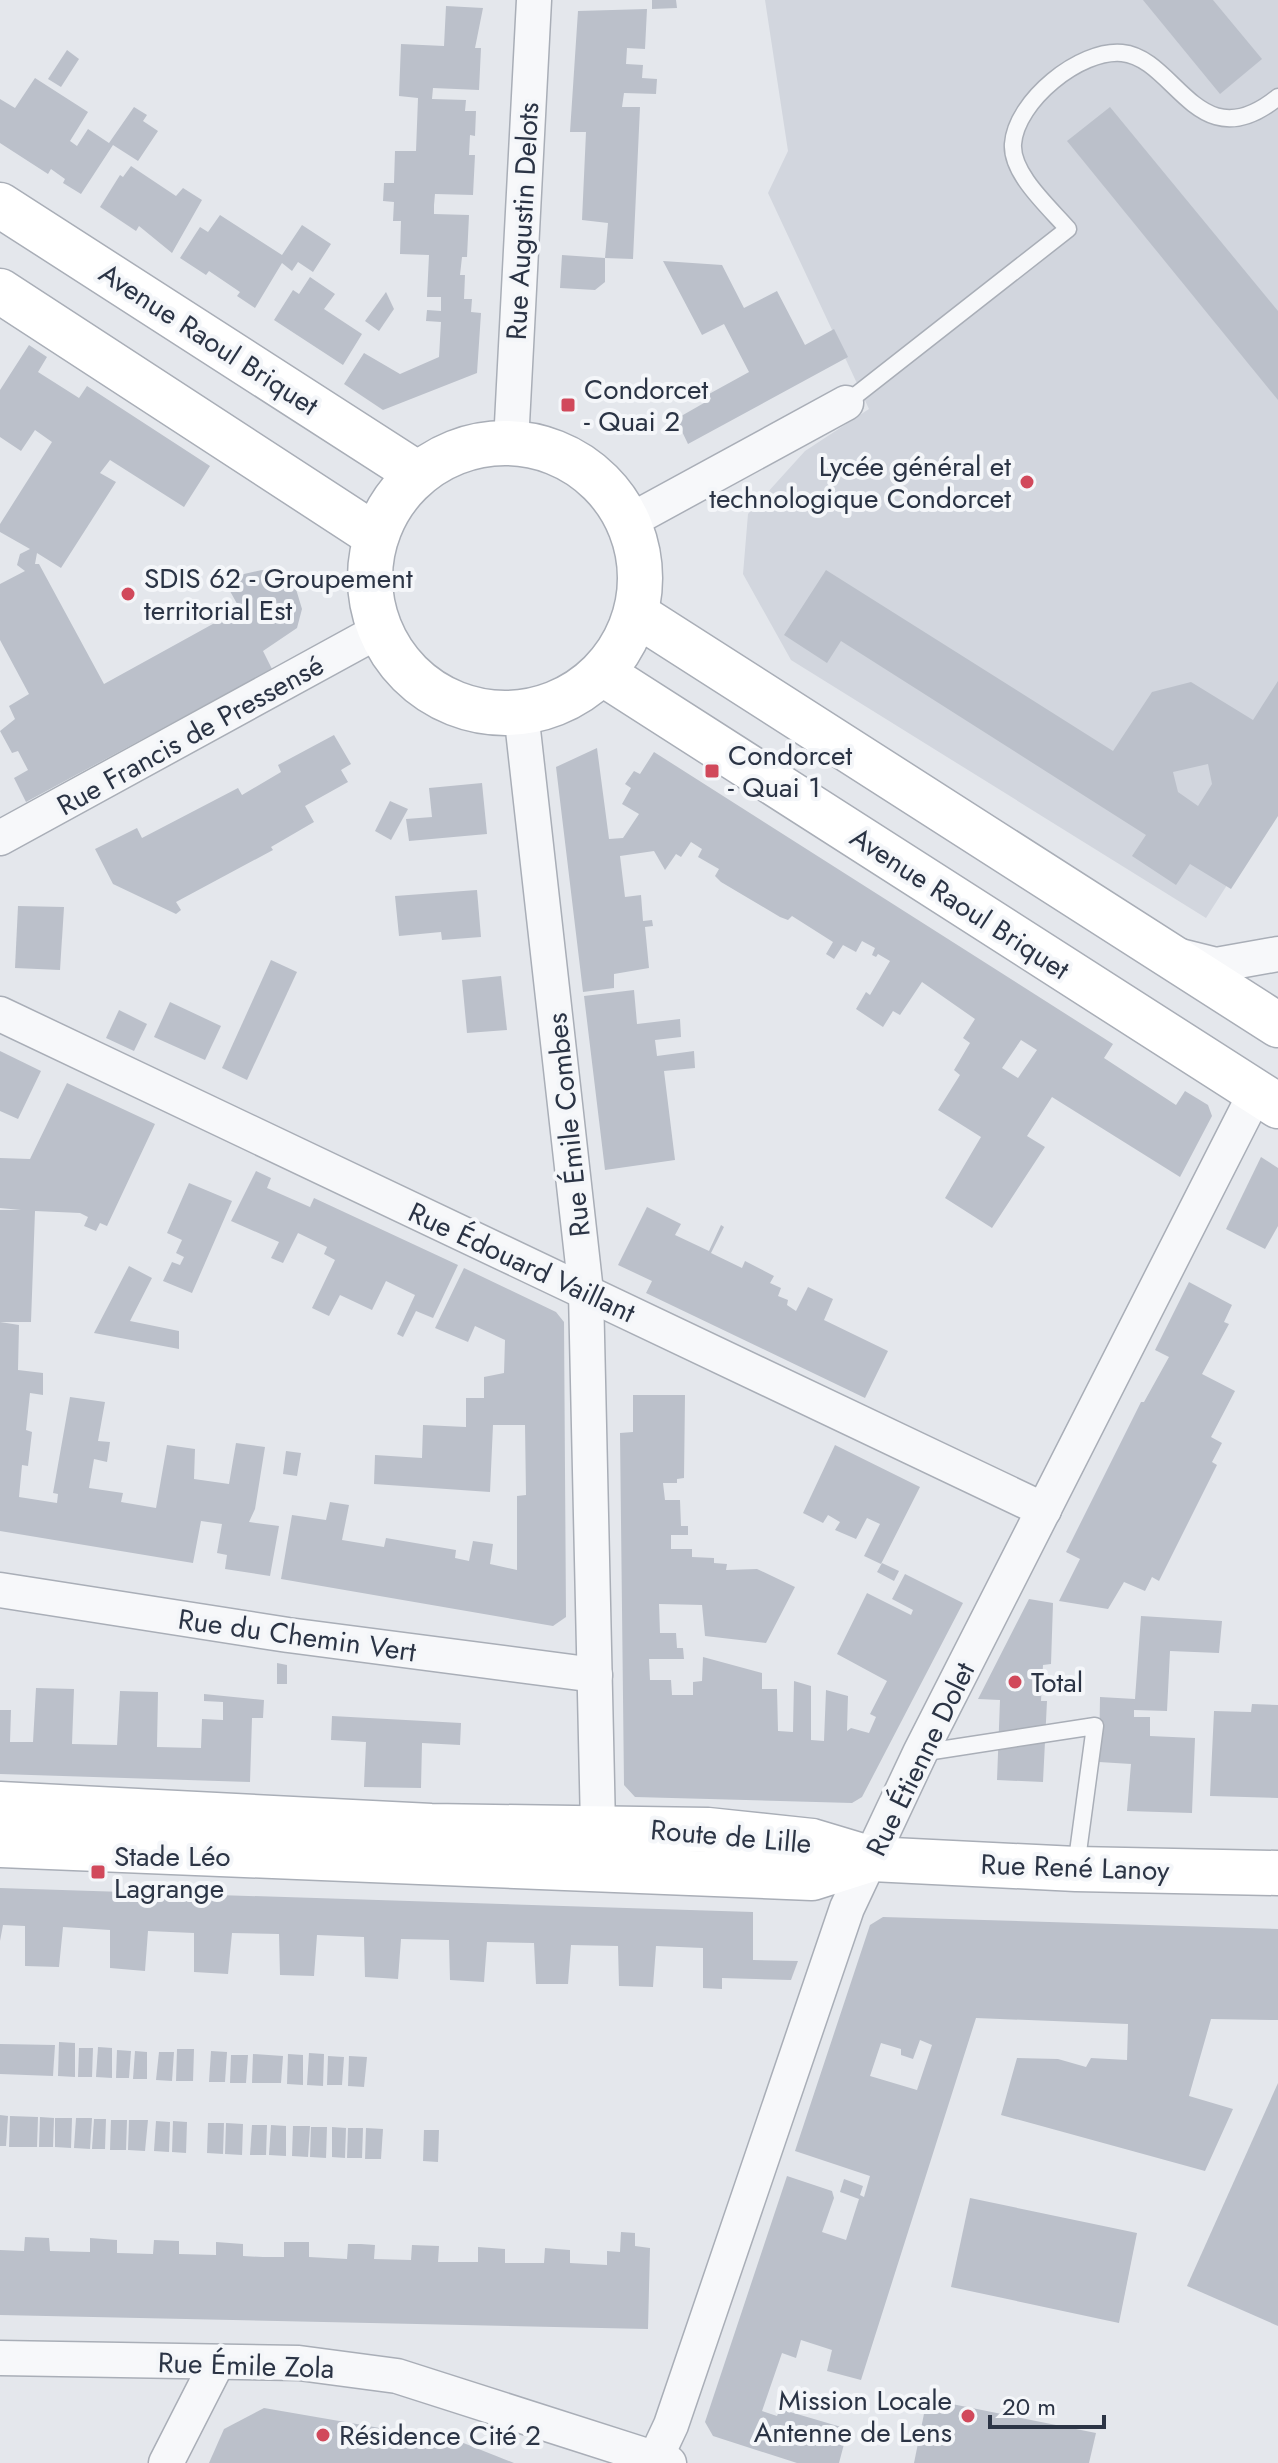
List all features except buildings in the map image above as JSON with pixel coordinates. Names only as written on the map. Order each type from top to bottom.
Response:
[{"type":"main road","name":"Avenue Raoul Briquet","points":[[0,205],[418,474]]},
{"type":"main road","points":[[0,291],[376,536]]},
{"type":"main road","points":[[511,443],[548,449],[581,466],[608,490],[628,522],[638,552],[641,583],[636,614],[621,649],[602,673],[578,692],[550,706],[521,712],[486,712],[453,703],[423,685],[398,660],[380,630],[371,599],[370,567],[376,536],[386,513],[418,474],[457,452],[478,445],[511,443]]},
{"type":"main road","points":[[636,614],[1278,1025]]},
{"type":"main road","name":"Avenue Raoul Briquet","points":[[602,673],[1267,1099]]},
{"type":"main road","name":"Route de Lille","points":[[0,1804],[431,1826],[598,1827],[693,1840],[812,1841],[872,1859]]},
{"type":"main road","name":"Route de Lille","points":[[0,1845],[812,1878],[872,1859]]},
{"type":"main road","name":"Rue René Lanoy","points":[[872,1859],[1076,1869],[1278,1873]]},
{"type":"street","name":"Rue Augustin Delots","points":[[511,443],[534,0]]},
{"type":"street","points":[[628,522],[846,403]]},
{"type":"street","name":"Rue Francis de Pressensé","points":[[0,838],[380,630]]},
{"type":"street","name":"Rue Émile Combes","points":[[521,712],[586,1292],[598,1827]]},
{"type":"street","points":[[1171,954],[1216,965],[1278,954]]},
{"type":"street","name":"Rue Édouard Vaillant","points":[[0,1014],[1044,1510]]},
{"type":"street","name":"Rue Étienne Dolet","points":[[662,2460],[671,2425],[847,1908],[920,1753],[1044,1510],[1267,1099]]},
{"type":"street","name":"Rue du Chemin Vert","points":[[0,1590],[288,1635],[595,1675]]},
{"type":"street","name":"Rue Émile Zola","points":[[0,2358],[299,2363],[397,2376],[662,2460]]},
{"type":"street","points":[[166,2463],[217,2363]]},
{"type":"lane","points":[[846,403],[1068,229],[1022,173],[1012,145],[1019,123],[1045,87],[1079,61],[1123,53],[1147,63],[1183,98],[1218,117],[1255,116],[1278,97]]},
{"type":"lane","points":[[920,1753],[1095,1726],[1076,1869]]},
{"type":"lane","points":[[0,1829],[264,1838]]},
{"type":"shaded area","name":"Lycée général et technologique Condorcet","points":[[765,0],[1278,0],[1278,805],[1206,918],[791,660],[743,574],[748,514],[805,451],[869,409],[768,193],[788,151]]},
{"type":"place","name":"Condorcet - Quai 2","points":[[568,405]]},
{"type":"place","name":"Lycée général et technologique Condorcet","points":[[1027,482]]},
{"type":"place","name":"SDIS 62 - Groupement territorial Est","points":[[128,594]]},
{"type":"place","name":"Condorcet - Quai 1","points":[[712,771]]},
{"type":"place","name":"Total","points":[[1015,1682]]},
{"type":"place","name":"Stade Léo Lagrange","points":[[98,1872]]},
{"type":"place","name":"Mission Locale Antenne de Lens","points":[[968,2416]]},
{"type":"place","name":"Résidence Cité 2","points":[[323,2435]]}]
